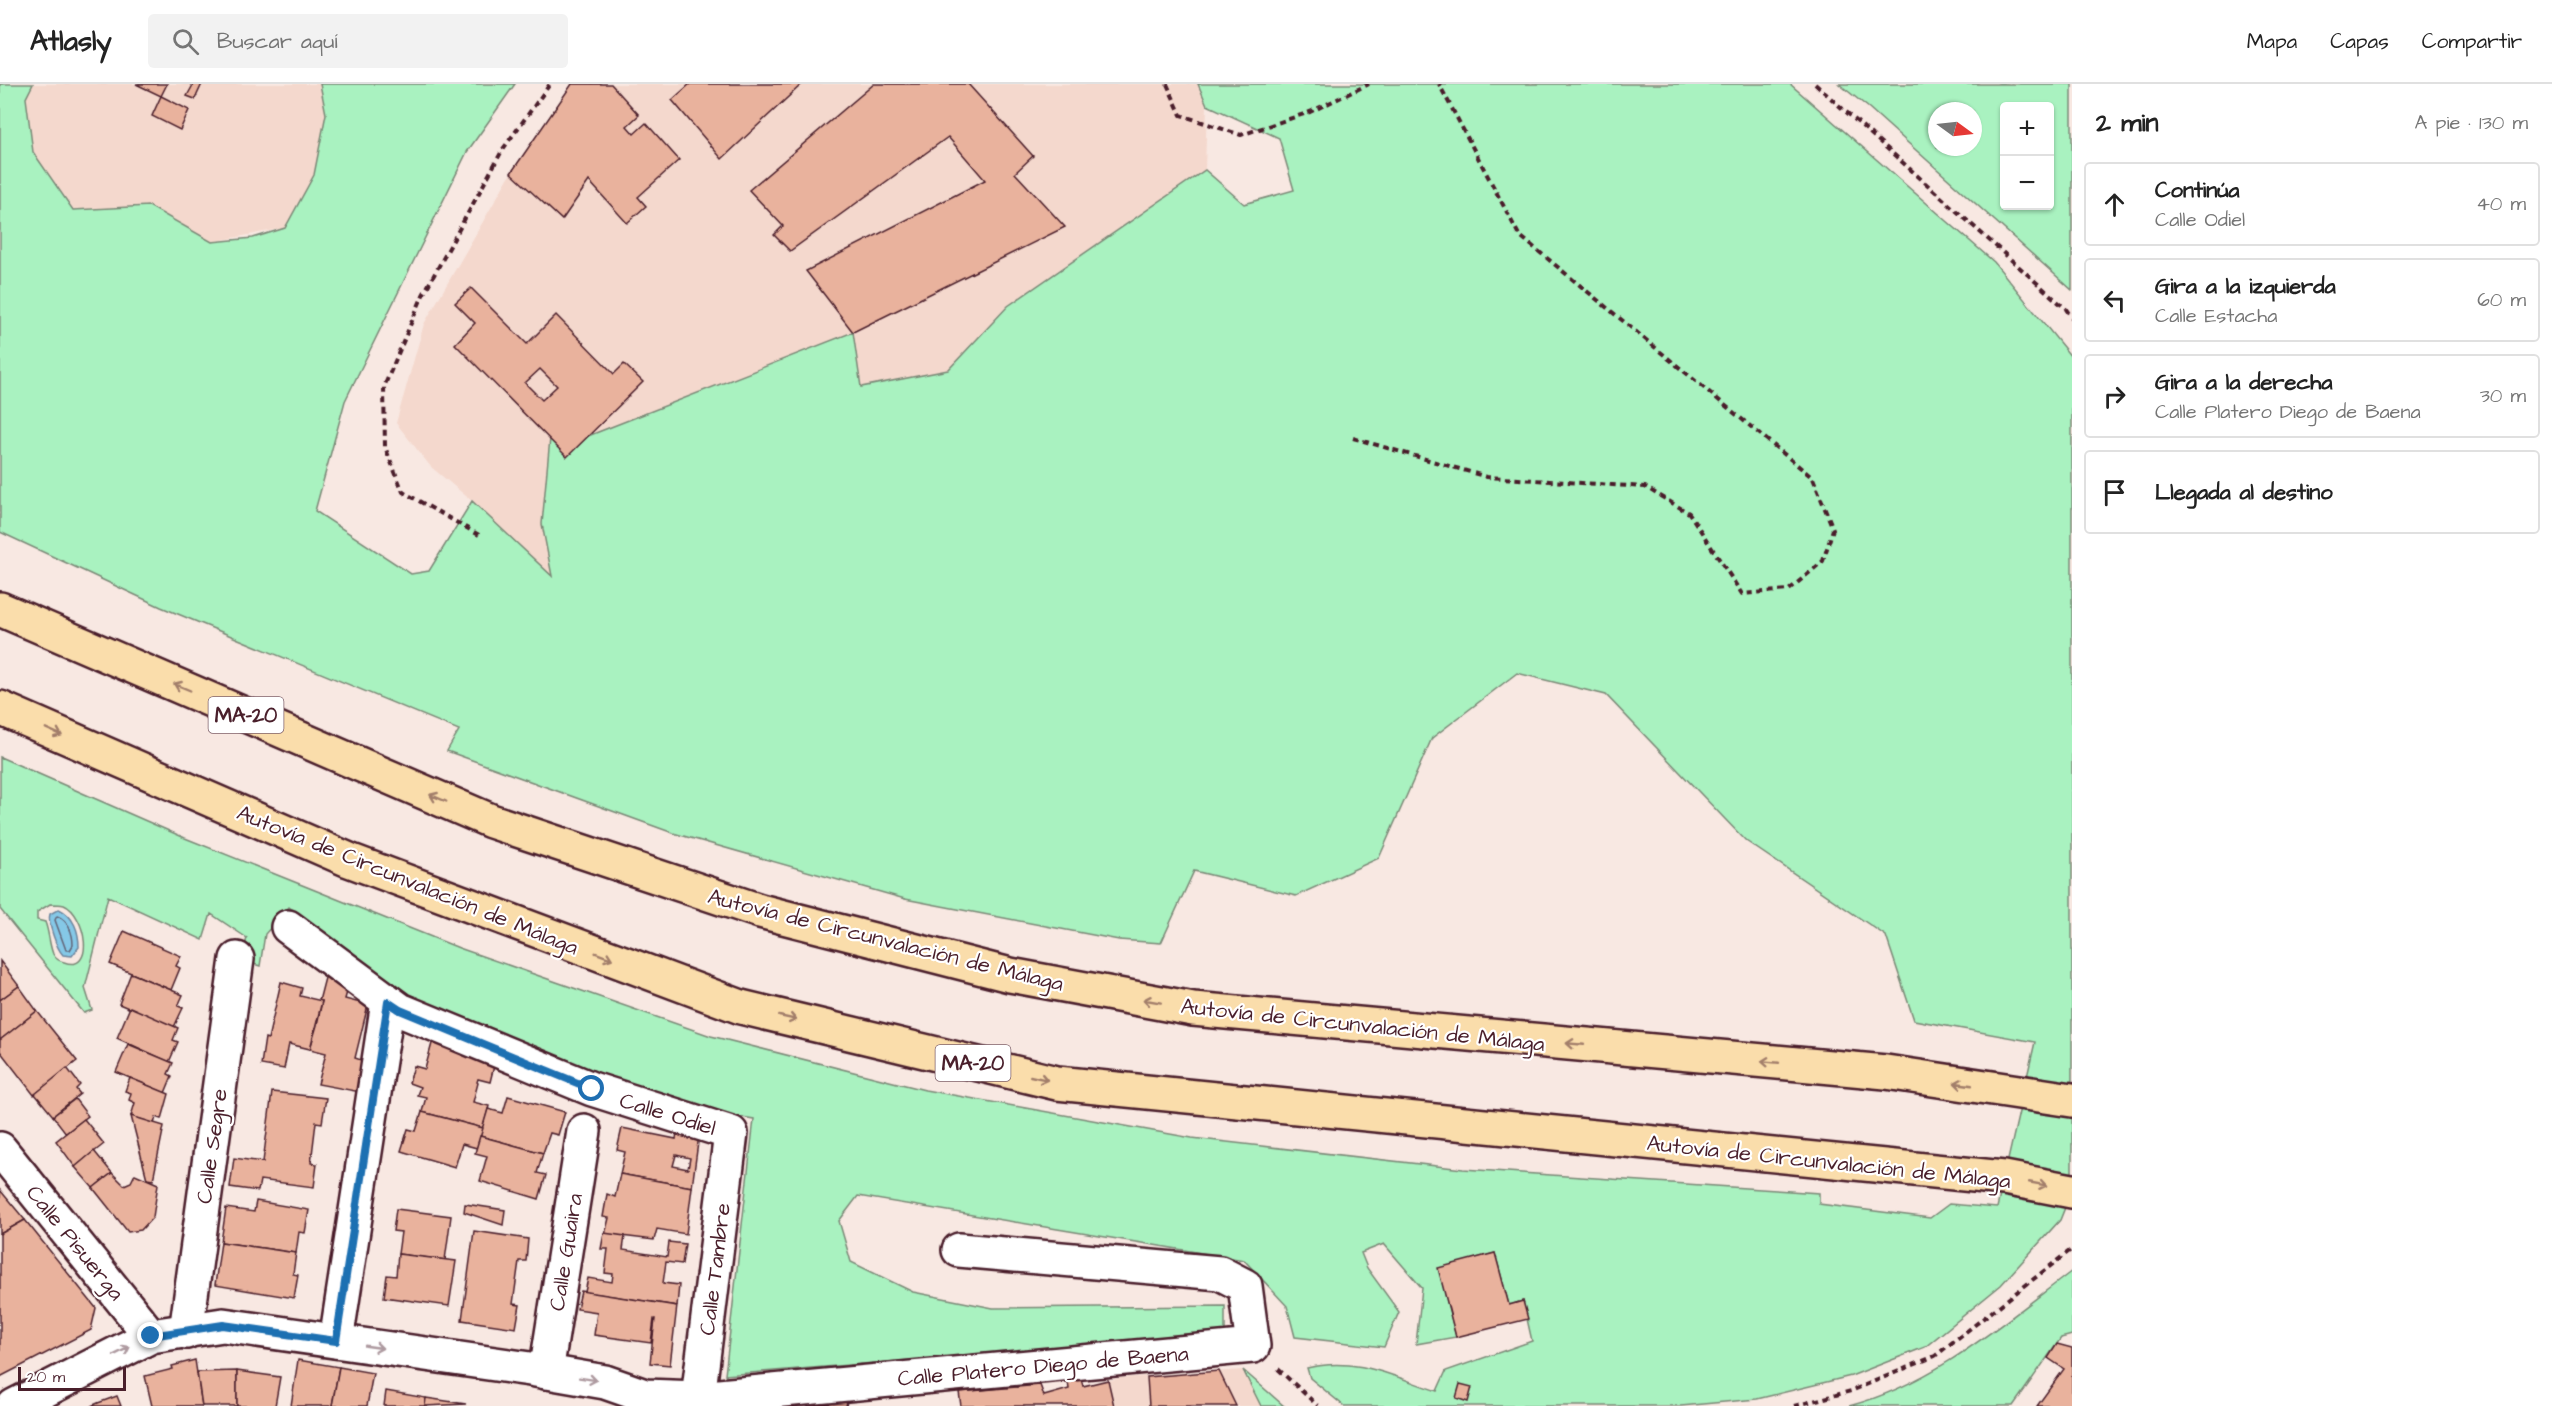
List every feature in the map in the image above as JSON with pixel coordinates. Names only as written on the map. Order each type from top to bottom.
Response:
[{"type":"highway","name":"Autovía de Circunvalación de Málaga","points":[[0,609],[491,821],[760,911],[1010,975],[1193,1009],[1886,1072],[2072,1100]]},
{"type":"highway","name":"Autovía de Circunvalación de Málaga","points":[[0,708],[349,860],[741,1007],[1057,1083],[2004,1178],[2072,1191]]},
{"type":"street","name":"Calle Odiel","points":[[288,927],[400,1010],[592,1089],[731,1133]]},
{"type":"street","name":"Calle Segre","points":[[186,1332],[237,959]]},
{"type":"street","points":[[336,1341],[388,1002]]},
{"type":"street","name":"Calle Guaira","points":[[546,1372],[584,1131]]},
{"type":"street","name":"Calle Tambre","points":[[697,1402],[731,1133]]},
{"type":"street","name":"Calle Pisuerga","points":[[0,1149],[151,1336]]},
{"type":"street","points":[[959,1250],[1220,1273],[1245,1286],[1253,1346]]},
{"type":"street","name":"Calle Platero Diego de Baena","points":[[14,1406],[151,1336],[223,1325],[546,1372],[605,1382],[645,1396],[697,1402],[1253,1346]]},
{"type":"path","points":[[479,535],[403,492],[385,447],[384,387],[423,295],[503,148],[550,84]]},
{"type":"path","points":[[1167,84],[1181,115],[1241,135],[1310,112],[1369,84]]},
{"type":"path","points":[[1353,438],[1487,477],[1645,487],[1689,513],[1742,594],[1789,590],[1823,561],[1833,530],[1813,478],[1519,235],[1439,84]]},
{"type":"path","points":[[1815,84],[2066,309],[2072,318]]},
{"type":"path","points":[[1794,1406],[1851,1391],[1935,1356],[2072,1249]]},
{"type":"path","points":[[1253,1346],[1318,1406]]},
{"type":"shaded area","points":[[33,84],[320,84],[326,114],[314,175],[285,228],[212,242],[149,206],[74,210],[33,152],[26,98]]},
{"type":"shaded area","points":[[572,84],[1198,84],[1207,105],[1205,170],[1008,306],[948,370],[861,387],[853,332],[542,523],[553,577],[472,501],[431,467],[396,423],[424,324],[511,173]]},
{"type":"shaded area","points":[[1243,1370],[1261,1406],[961,1406],[959,1392],[1040,1385],[1044,1396],[1069,1390],[1068,1382],[1081,1379],[1083,1386],[1120,1378]]},
{"type":"green space","points":[[0,84],[33,84],[26,98],[33,152],[73,210],[149,206],[212,242],[253,238],[285,228],[314,175],[326,114],[320,84],[515,84],[467,152],[345,401],[315,511],[411,574],[429,571],[472,501],[552,576],[542,524],[550,438],[567,456],[588,436],[853,332],[861,387],[948,370],[1008,306],[1205,170],[1244,204],[1294,190],[1279,138],[1207,105],[1198,84],[1790,84],[1994,262],[2072,358],[2072,1190],[2060,1220],[2001,1285],[1925,1347],[1851,1376],[1757,1399],[1681,1406],[1344,1406],[1310,1378],[1307,1368],[1341,1364],[1357,1366],[1389,1374],[1437,1391],[1446,1371],[1532,1341],[1523,1301],[1509,1305],[1495,1253],[1439,1269],[1456,1337],[1416,1344],[1422,1288],[1384,1244],[1361,1253],[1367,1268],[1399,1312],[1384,1347],[1295,1337],[1287,1306],[1244,1260],[858,1196],[839,1221],[851,1262],[913,1292],[993,1308],[1225,1306],[1225,1335],[725,1375],[754,1119],[709,1112],[598,1082],[394,990],[289,907],[265,934],[260,966],[241,960],[247,938],[211,914],[203,940],[108,896],[85,988],[92,1010],[84,1013],[0,909],[0,757],[185,838],[459,948],[711,1036],[925,1090],[1192,1138],[1463,1169],[1819,1193],[1819,1204],[1930,1218],[1949,1204],[1997,1208],[2035,1042],[1914,1020],[1886,936],[1746,841],[1606,695],[1517,673],[1432,738],[1379,858],[1296,896],[1194,871],[1161,943],[1119,940],[905,899],[673,833],[447,751],[459,730],[161,607],[0,532]],"holes":[[[50,904],[64,905],[78,919],[82,930],[84,952],[81,959],[74,963],[62,962],[55,957],[45,922],[37,920],[37,912]]]},
{"type":"green space","points":[[1839,84],[2072,84],[2072,290],[1869,108]]},
{"type":"green space","points":[[2072,1271],[2072,1335],[2061,1338],[2013,1406],[1849,1406],[1910,1383],[1939,1367],[1994,1331]]},
{"type":"green space","points":[[1243,1370],[1284,1406],[1261,1406]]},
{"type":"water","points":[[59,909],[72,920],[77,930],[79,947],[72,956],[63,955],[51,929],[50,914]]},
{"type":"building","points":[[136,84],[167,84],[161,96]]},
{"type":"building","points":[[190,84],[202,84],[195,99],[187,96],[193,85]]},
{"type":"building","points":[[572,84],[611,84],[639,115],[627,126],[634,134],[646,123],[679,160],[638,197],[646,206],[627,223],[589,181],[562,220],[511,173]]},
{"type":"building","points":[[690,84],[802,84],[722,159],[672,100]]},
{"type":"building","points":[[874,84],[968,84],[1033,156],[1015,173],[1065,227],[853,332],[806,271],[985,180],[948,137],[790,251],[774,235],[783,226],[749,190]]},
{"type":"building","points":[[161,96],[189,110],[180,130],[152,116]]},
{"type":"building","points":[[471,288],[527,344],[556,315],[614,374],[624,364],[643,382],[567,457],[455,344],[475,323],[455,303]],"holes":[[[540,369],[557,386],[542,400],[525,383]]]},
{"type":"building","points":[[124,931],[181,956],[176,966],[180,968],[171,990],[110,964]]},
{"type":"building","points":[[0,961],[19,986],[0,1000]]},
{"type":"building","points":[[327,970],[350,981],[345,999],[368,1005],[355,1058],[367,1062],[360,1092],[318,1084],[326,1053],[310,1049]]},
{"type":"building","points":[[131,973],[183,995],[178,1006],[183,1008],[174,1027],[119,1004]]},
{"type":"building","points":[[281,982],[302,988],[300,996],[322,1001],[310,1049],[289,1044],[284,1069],[261,1065],[265,1038],[268,1039]]},
{"type":"building","points":[[19,986],[37,1011],[0,1040],[0,1000]]},
{"type":"building","points":[[130,1007],[178,1028],[173,1040],[178,1042],[169,1062],[117,1038]]},
{"type":"building","points":[[37,1011],[77,1061],[34,1095],[0,1051],[0,1040]]},
{"type":"building","points":[[434,1036],[494,1066],[490,1082],[478,1079],[473,1102],[489,1106],[483,1128],[422,1112],[426,1097],[417,1095],[420,1087],[409,1083],[414,1066],[425,1069]]},
{"type":"building","points":[[128,1044],[173,1063],[168,1074],[172,1076],[165,1093],[116,1072]]},
{"type":"building","points":[[67,1068],[80,1085],[76,1089],[80,1094],[53,1116],[35,1094]]},
{"type":"building","points":[[130,1078],[169,1094],[162,1119],[156,1117],[154,1124],[131,1116],[135,1103],[129,1100],[131,1093],[125,1091]]},
{"type":"building","points":[[272,1092],[326,1098],[322,1123],[316,1122],[311,1163],[317,1164],[314,1187],[260,1180],[258,1191],[230,1187],[234,1158],[263,1162]]},
{"type":"building","points":[[508,1096],[565,1112],[558,1135],[550,1133],[543,1153],[480,1136],[488,1109],[503,1113]]},
{"type":"building","points":[[75,1099],[88,1116],[66,1133],[53,1116]]},
{"type":"building","points":[[422,1112],[483,1128],[477,1148],[462,1144],[455,1167],[401,1151],[408,1129],[416,1131]]},
{"type":"building","points":[[131,1116],[164,1126],[153,1180],[147,1179]]},
{"type":"building","points":[[84,1119],[104,1144],[75,1167],[56,1141]]},
{"type":"building","points":[[622,1128],[676,1139],[678,1128],[699,1135],[692,1187],[620,1174],[625,1152],[617,1150]],"holes":[[[676,1155],[690,1158],[688,1169],[673,1166]]]},
{"type":"building","points":[[480,1136],[543,1153],[537,1173],[546,1175],[539,1199],[480,1181],[487,1156],[475,1153]]},
{"type":"building","points":[[94,1151],[112,1173],[93,1188],[75,1167]]},
{"type":"building","points":[[112,1173],[124,1185],[131,1182],[135,1174],[158,1184],[153,1217],[141,1230],[128,1232],[93,1188]]},
{"type":"building","points":[[620,1174],[692,1187],[686,1234],[657,1229],[654,1240],[605,1234],[609,1218],[603,1217],[607,1194],[615,1197]]},
{"type":"building","points":[[0,1190],[25,1220],[0,1234]]},
{"type":"building","points":[[256,1201],[309,1210],[305,1233],[299,1232],[296,1253],[221,1242],[226,1208],[254,1212]]},
{"type":"building","points":[[465,1204],[505,1210],[503,1225],[464,1212]]},
{"type":"building","points":[[396,1209],[451,1216],[445,1260],[398,1254],[401,1232],[393,1231]]},
{"type":"building","points":[[25,1220],[96,1308],[91,1330],[0,1377],[0,1234]]},
{"type":"building","points":[[474,1231],[528,1239],[526,1261],[519,1261],[513,1304],[520,1305],[516,1328],[462,1320]]},
{"type":"building","points":[[604,1233],[625,1236],[623,1250],[667,1257],[669,1242],[685,1244],[682,1264],[666,1262],[663,1283],[679,1285],[677,1306],[585,1292],[588,1278],[612,1282],[613,1274],[605,1273],[608,1249],[601,1249]]},
{"type":"building","points":[[221,1242],[296,1253],[293,1274],[298,1275],[294,1298],[215,1285]]},
{"type":"building","points":[[1495,1253],[1509,1305],[1523,1301],[1528,1319],[1456,1337],[1438,1268]]},
{"type":"building","points":[[398,1254],[456,1261],[449,1306],[384,1297],[387,1275],[396,1276]]},
{"type":"building","points":[[581,1291],[677,1306],[670,1365],[650,1363],[655,1319],[651,1343],[594,1335],[597,1312],[577,1309]]},
{"type":"building","points":[[2057,1344],[2072,1348],[2072,1406],[2037,1406],[2064,1369],[2048,1358]]},
{"type":"building","points":[[195,1360],[202,1406],[152,1406],[145,1376],[173,1369],[172,1366]]},
{"type":"building","points":[[298,1360],[339,1367],[332,1406],[291,1406]]},
{"type":"building","points":[[339,1367],[373,1373],[367,1406],[332,1406]]},
{"type":"building","points":[[237,1371],[237,1406],[202,1406],[197,1372]]},
{"type":"building","points":[[237,1371],[280,1377],[275,1406],[237,1406]]},
{"type":"building","points":[[1219,1371],[1236,1406],[1149,1406],[1147,1377]]},
{"type":"building","points":[[1081,1379],[1083,1386],[1108,1380],[1114,1406],[961,1406],[959,1392],[1040,1385],[1044,1396],[1069,1389],[1068,1382]]},
{"type":"building","points":[[1460,1384],[1472,1387],[1468,1402],[1456,1398]]},
{"type":"building","points":[[386,1391],[426,1398],[425,1406],[384,1406]]},
{"type":"building","points":[[117,1396],[121,1406],[91,1406],[98,1403]]},
{"type":"building","points":[[426,1398],[466,1404],[425,1406]]},
{"type":"building","points":[[847,1401],[846,1406],[786,1406],[804,1404]]},
{"type":"route","points":[[151,1336],[223,1325],[336,1341],[388,1002],[400,1010],[592,1089]]}]
